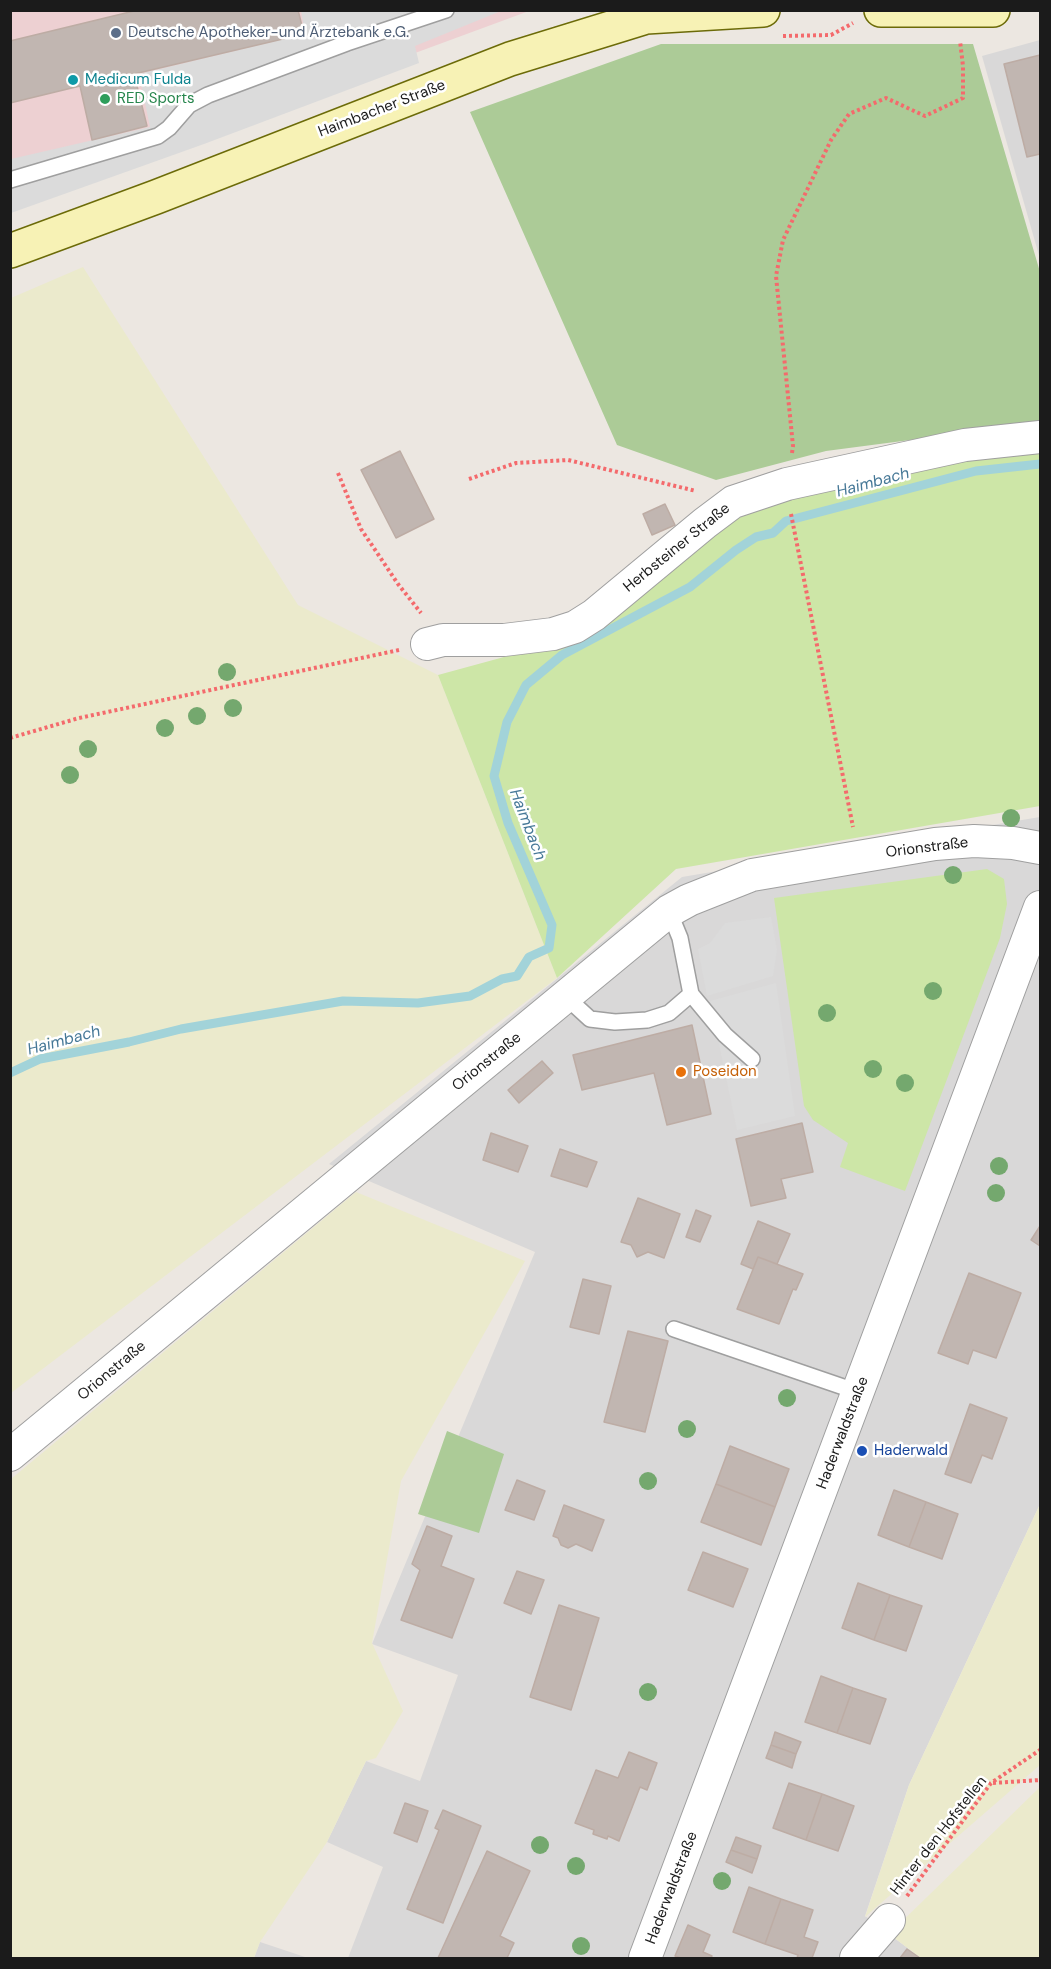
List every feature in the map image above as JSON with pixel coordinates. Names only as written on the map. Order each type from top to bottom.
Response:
[{"type":"main road","name":"Haimbacher Straße","points":[[10,251],[156,197],[510,59],[646,14],[763,10]]},
{"type":"main road","points":[[881,10],[993,10]]},
{"type":"street","name":"Herbsteiner Straße","points":[[435,642],[504,640],[553,634],[574,627],[594,615],[733,502],[787,484],[964,445],[1041,437]]},
{"type":"street","name":"Orionstraße","points":[[10,1455],[669,911],[688,900],[752,875],[936,844],[974,841],[1013,843],[1041,848]]},
{"type":"street","name":"Haderwaldstraße","points":[[645,1959],[1041,907]]},
{"type":"street","points":[[856,1959],[889,1920]]},
{"type":"lane","points":[[10,180],[158,136],[169,128],[189,105],[207,95],[347,43],[446,10]]},
{"type":"lane","points":[[669,911],[680,938],[691,994],[725,1035],[752,1059]]},
{"type":"lane","points":[[566,998],[590,1019],[615,1022],[647,1020],[669,1013],[691,994]]},
{"type":"lane","points":[[674,1329],[858,1392]]},
{"type":"path","points":[[787,484],[794,446],[776,276],[783,240],[831,140],[849,114],[886,98],[926,116],[963,98],[963,66],[959,39]]},
{"type":"path","points":[[469,479],[516,463],[568,460],[682,487],[733,502]]},
{"type":"path","points":[[10,738],[79,718],[435,642],[361,529],[338,472]]},
{"type":"path","points":[[793,524],[859,857]]},
{"type":"path","name":"Hinter den Hofstellen","points":[[889,1920],[991,1783],[1041,1750]]},
{"type":"path","points":[[991,1783],[1041,1780]]},
{"type":"shaded area","points":[[11,11],[529,11],[11,202]]},
{"type":"shaded area","points":[[301,11],[501,11],[415,46],[419,63],[204,144],[11,213],[11,159],[150,127],[139,74],[305,34]]},
{"type":"shaded area","points":[[1040,40],[1040,259],[982,56]]},
{"type":"shaded area","points":[[1040,817],[1040,1504],[909,1785],[865,1916],[921,1958],[348,1958],[383,1867],[327,1842],[366,1761],[420,1781],[458,1675],[372,1644],[535,1252],[329,1164],[682,877]]},
{"type":"shaded area","points":[[771,917],[777,950],[773,976],[707,996],[698,949],[710,943],[725,923]]},
{"type":"shaded area","points":[[776,983],[795,1116],[737,1130],[710,1001]]},
{"type":"shaded area","points":[[260,1942],[308,1958],[254,1958]]},
{"type":"green space","points":[[661,44],[973,44],[1040,272],[1040,423],[826,451],[716,480],[617,445],[470,112]]},
{"type":"green space","points":[[83,267],[298,605],[438,675],[557,978],[11,1393],[11,298]]},
{"type":"green space","points":[[1040,437],[1040,806],[676,869],[557,978],[438,675],[581,636],[751,506]]},
{"type":"green space","points":[[987,869],[1004,879],[1007,904],[1000,938],[905,1191],[840,1167],[848,1143],[813,1120],[804,1106],[774,898]]},
{"type":"green space","points":[[356,1192],[525,1261],[401,1481],[372,1643],[403,1711],[376,1758],[366,1761],[327,1842],[260,1942],[254,1958],[11,1958],[11,1479]]},
{"type":"green space","points":[[447,1431],[504,1454],[479,1533],[418,1514]]},
{"type":"green space","points":[[1040,1504],[1040,1765],[865,1917],[909,1785]]},
{"type":"green space","points":[[1040,1787],[1040,1958],[921,1958],[889,1934]]},
{"type":"building","name":"Medicum Fulda","points":[[138,10],[298,10],[304,34],[134,74],[147,126],[92,140],[80,86],[10,103],[10,41]]},
{"type":"building","points":[[1040,55],[1040,154],[1027,157],[1004,64]]},
{"type":"building","points":[[400,451],[434,519],[396,538],[361,470]]},
{"type":"building","points":[[665,504],[675,525],[652,535],[643,514]]},
{"type":"building","points":[[692,1025],[711,1114],[667,1125],[654,1073],[582,1090],[573,1055]]},
{"type":"building","points":[[542,1061],[553,1073],[519,1103],[508,1090]]},
{"type":"building","points":[[802,1123],[813,1172],[781,1179],[786,1198],[751,1206],[736,1139]]},
{"type":"building","points":[[491,1133],[528,1146],[518,1172],[483,1160]]},
{"type":"building","points":[[560,1149],[597,1162],[587,1187],[551,1176]]},
{"type":"building","points":[[638,1198],[680,1214],[664,1258],[648,1252],[637,1257],[631,1245],[621,1242]]},
{"type":"building","points":[[696,1210],[711,1216],[700,1242],[686,1237]]},
{"type":"building","points":[[758,1221],[790,1234],[777,1264],[758,1257],[753,1269],[741,1264]]},
{"type":"building","points":[[1040,1226],[1040,1246],[1031,1240]]},
{"type":"building","points":[[758,1257],[803,1274],[796,1290],[793,1289],[779,1324],[737,1309]]},
{"type":"building","points":[[969,1273],[1021,1293],[996,1358],[973,1350],[968,1364],[938,1353]]},
{"type":"building","points":[[583,1279],[611,1286],[599,1334],[570,1327]]},
{"type":"building","points":[[628,1331],[668,1341],[645,1432],[604,1422]]},
{"type":"building","points":[[970,1404],[1007,1418],[992,1459],[982,1455],[971,1483],[945,1474]]},
{"type":"building","points":[[730,1446],[789,1469],[775,1507],[716,1484]]},
{"type":"building","points":[[517,1480],[545,1491],[534,1520],[505,1510]]},
{"type":"building","points":[[716,1484],[775,1507],[761,1545],[701,1522]]},
{"type":"building","points":[[894,1490],[926,1502],[909,1547],[878,1535]]},
{"type":"building","points":[[926,1502],[958,1514],[942,1559],[909,1547]]},
{"type":"building","points":[[564,1505],[604,1520],[592,1551],[576,1544],[568,1548],[561,1545],[558,1538],[553,1536]]},
{"type":"building","points":[[427,1526],[452,1536],[441,1566],[474,1579],[452,1638],[401,1620],[420,1570],[412,1564]]},
{"type":"building","points":[[703,1552],[748,1569],[733,1607],[688,1590]]},
{"type":"building","points":[[517,1571],[544,1580],[531,1614],[504,1603]]},
{"type":"building","points":[[858,1583],[890,1595],[874,1640],[842,1628]]},
{"type":"building","points":[[890,1595],[922,1606],[906,1651],[874,1640]]},
{"type":"building","points":[[559,1605],[599,1618],[571,1710],[530,1697]]},
{"type":"building","points":[[821,1676],[853,1688],[837,1733],[805,1722]]},
{"type":"building","points":[[853,1688],[886,1699],[870,1744],[837,1733]]},
{"type":"building","points":[[775,1732],[801,1742],[796,1754],[771,1745]]},
{"type":"building","points":[[771,1745],[796,1754],[792,1768],[766,1758]]},
{"type":"building","points":[[629,1752],[657,1763],[647,1790],[640,1787],[619,1841],[608,1836],[607,1839],[593,1834],[594,1830],[575,1823],[596,1770],[618,1778]]},
{"type":"building","points":[[789,1783],[822,1794],[806,1840],[773,1828]]},
{"type":"building","points":[[822,1794],[854,1806],[838,1851],[806,1840]]},
{"type":"building","points":[[405,1803],[428,1811],[417,1842],[394,1833]]},
{"type":"building","points":[[443,1810],[481,1826],[443,1923],[407,1909],[439,1830],[435,1828]]},
{"type":"building","points":[[736,1837],[761,1846],[757,1859],[731,1850]]},
{"type":"building","points":[[731,1850],[757,1859],[752,1873],[726,1862]]},
{"type":"building","points":[[487,1851],[530,1871],[500,1936],[514,1943],[507,1958],[438,1958]]},
{"type":"building","points":[[749,1887],[781,1899],[765,1944],[733,1932]]},
{"type":"building","points":[[781,1899],[813,1910],[804,1937],[818,1942],[812,1958],[797,1958],[798,1955],[765,1944]]},
{"type":"building","points":[[688,1925],[710,1935],[703,1952],[712,1956],[711,1958],[675,1956]]},
{"type":"building","points":[[907,1949],[920,1958],[900,1958]]},
{"type":"waterway","name":"Haimbach","points":[[10,1073],[40,1059],[129,1042],[181,1029],[343,1001],[418,1003],[470,996],[502,979],[517,976],[529,957],[549,948],[552,925],[508,823],[494,776],[507,722],[526,685],[562,655],[690,587],[736,550],[756,537],[773,533],[786,521],[976,471],[1040,464]]},
{"type":"place","name":"Deutsche Apotheker-und Ärztebank e.G.","points":[[116,33]]},
{"type":"place","name":"Medicum Fulda","points":[[73,80]]},
{"type":"place","name":"RED Sports","points":[[105,99]]},
{"type":"place","name":"Poseidon","points":[[681,1072]]},
{"type":"place","name":"Haderwald","points":[[862,1451]]}]
